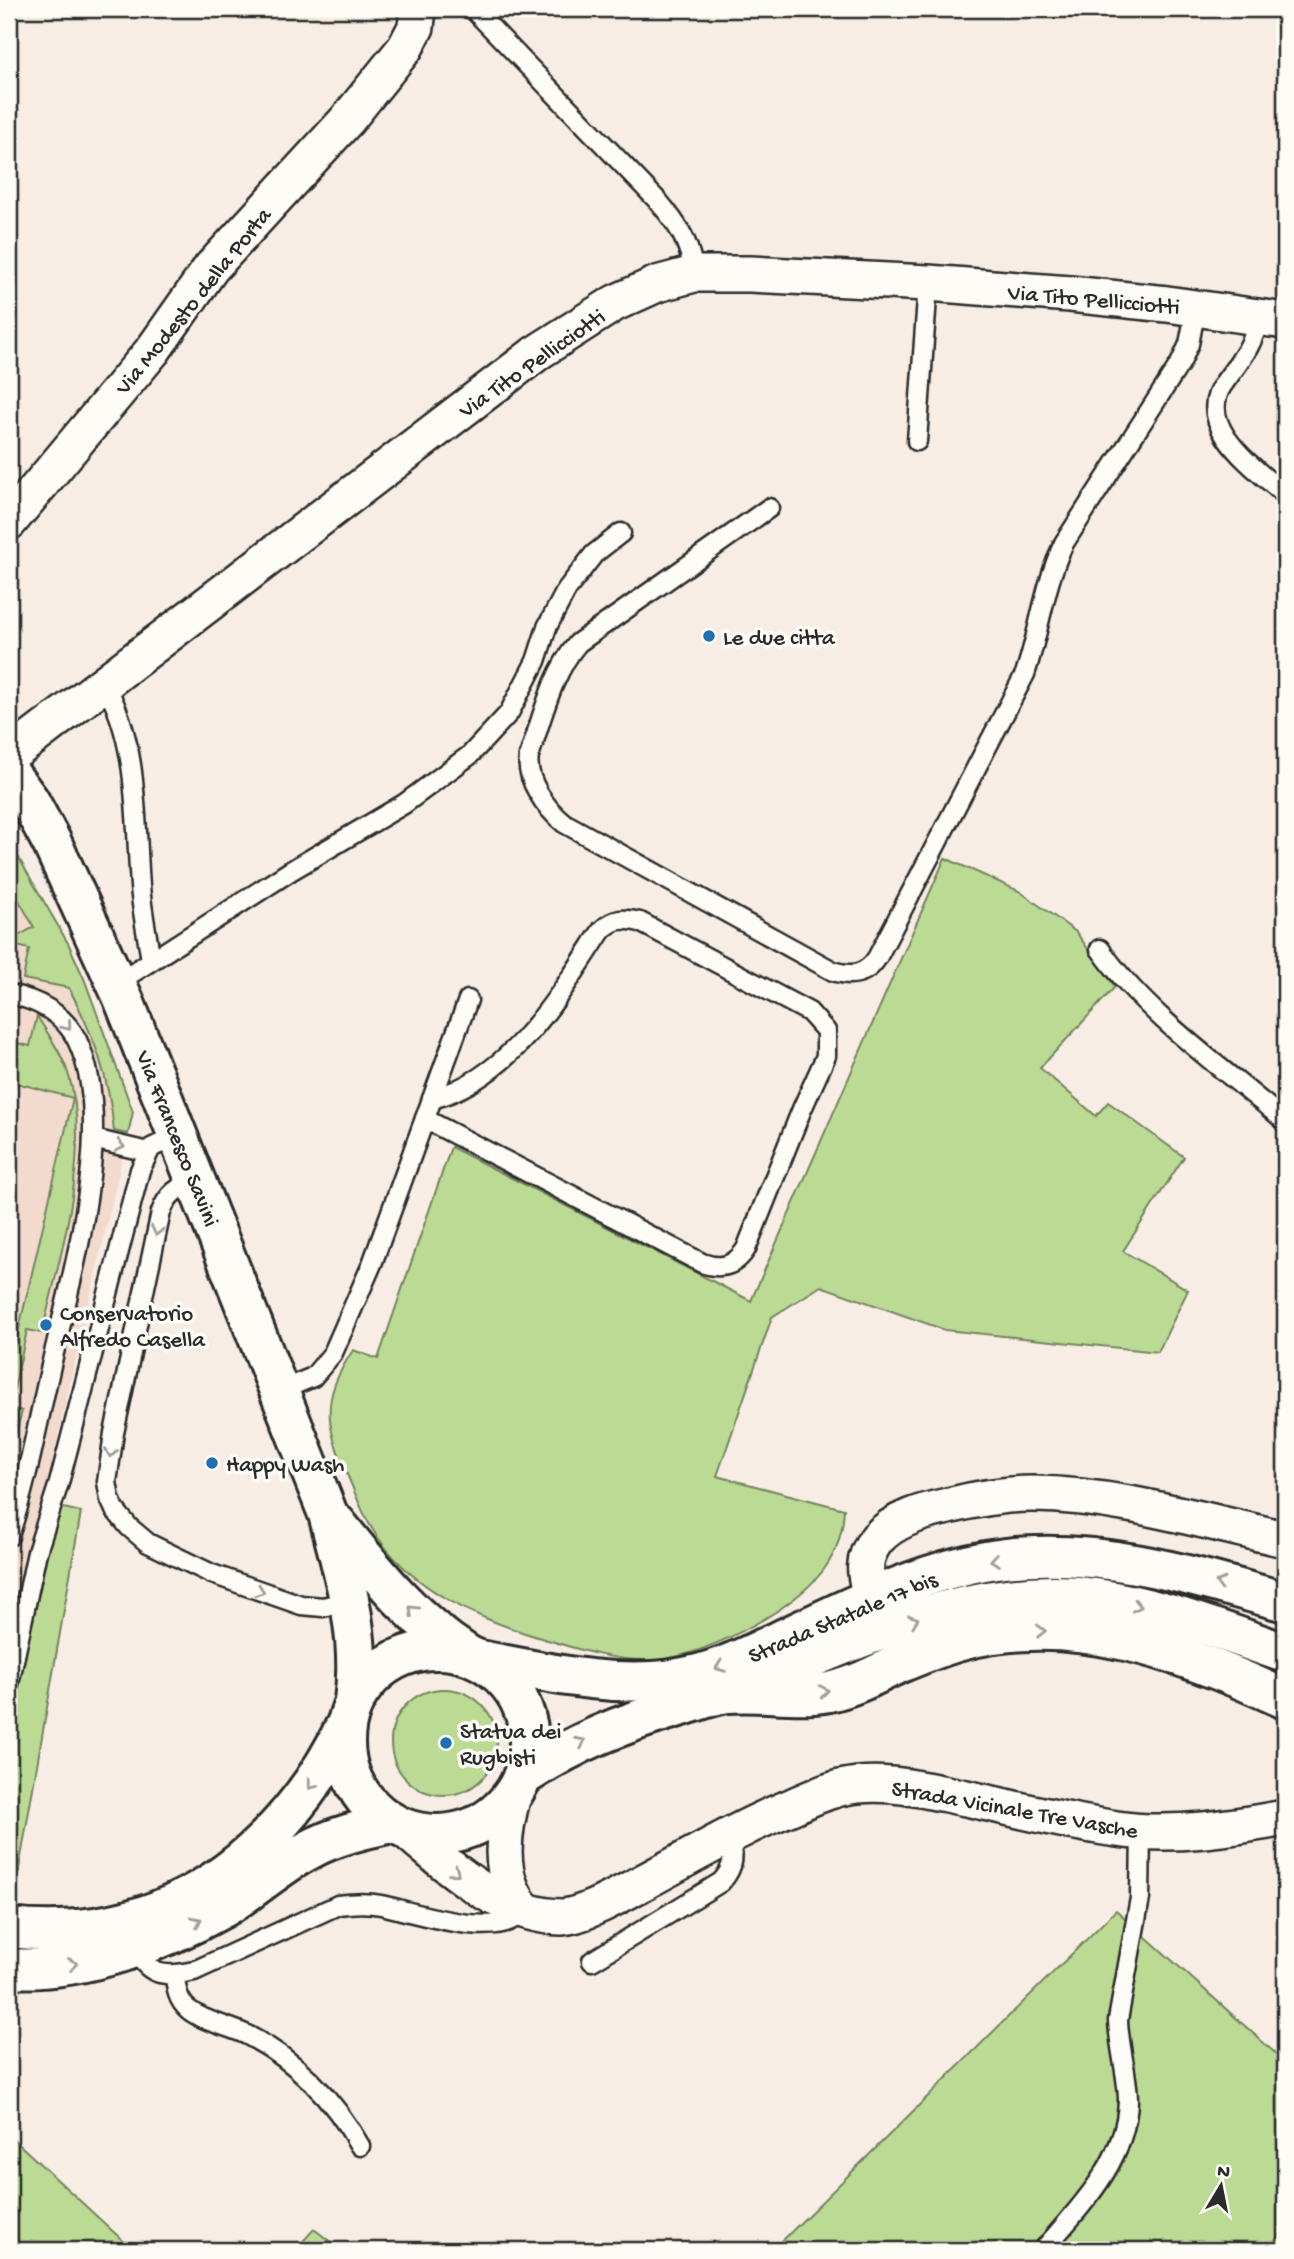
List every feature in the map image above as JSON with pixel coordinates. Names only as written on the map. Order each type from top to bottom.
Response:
[{"type":"main road","name":"Via Francesco Savini","points":[[9,774],[29,800],[49,836],[117,983],[163,1144],[196,1181],[328,1514],[349,1601],[358,1654],[350,1713]]},
{"type":"main road","name":"Via Francesco Savini","points":[[328,1514],[392,1590],[436,1632],[472,1657]]},
{"type":"main road","name":"Strada Statale 17 bis","points":[[472,1657],[602,1679],[639,1681],[702,1674],[871,1598],[917,1581],[1004,1558],[1064,1556],[1149,1566],[1285,1602]]},
{"type":"main road","points":[[723,1694],[958,1606],[992,1599],[1050,1595],[1096,1598],[1160,1611],[1285,1653]]},
{"type":"main road","name":"Strada Statale 17 bis","points":[[518,1786],[559,1754],[596,1735],[637,1719],[723,1694],[829,1692],[957,1642],[996,1634],[1050,1630],[1121,1640],[1168,1651],[1245,1680],[1285,1699]]},
{"type":"main road","points":[[9,1968],[63,1966],[100,1958],[130,1934],[244,1859],[283,1820],[316,1780],[330,1759],[350,1713],[369,1679],[378,1670],[413,1652],[439,1649],[472,1657],[502,1676],[518,1698],[528,1724],[529,1751],[518,1786],[494,1814],[470,1828],[430,1834],[398,1825],[374,1810],[353,1782],[344,1748],[350,1713]]},
{"type":"main road","points":[[9,1928],[130,1934],[188,1925],[222,1908],[308,1850],[349,1834],[398,1825]]},
{"type":"street","name":"Via Modesto della Porta","points":[[9,522],[153,350],[211,268],[347,120],[397,58],[412,35],[418,9]]},
{"type":"street","name":"Via Tito Pellicciotti","points":[[9,756],[538,352],[615,303],[657,284],[694,274],[750,274],[928,283],[1196,307],[1272,319]]},
{"type":"street","points":[[827,1653],[864,1627],[873,1614],[866,1579],[866,1561],[870,1550],[883,1532],[904,1520],[929,1511],[993,1497],[1033,1494],[1104,1500],[1285,1539]]},
{"type":"street","name":"Strada Vicinale Tre Vasche","points":[[398,1825],[460,1876],[502,1900],[546,1915],[574,1915],[621,1894],[769,1816],[827,1792],[872,1784],[915,1788],[1086,1823],[1141,1831],[1203,1830],[1285,1818]]},
{"type":"street","points":[[518,1786],[506,1827],[505,1862],[511,1889],[523,1908]]},
{"type":"lane","points":[[473,9],[677,223],[691,251],[694,274]]},
{"type":"lane","points":[[917,441],[928,283]]},
{"type":"lane","points":[[769,508],[578,643],[561,669],[529,757],[528,771],[550,809],[564,822],[834,971],[851,975],[867,971],[877,958],[1025,674],[1037,637],[1051,570],[1064,543],[1181,362],[1189,344],[1196,307]]},
{"type":"lane","points":[[1272,319],[1221,386],[1215,411],[1220,429],[1230,444],[1285,495]]},
{"type":"lane","points":[[117,983],[292,870],[404,804],[470,755],[509,713],[536,661],[547,627],[567,589],[594,554],[621,533]]},
{"type":"lane","points":[[104,683],[124,724],[132,782],[140,889],[151,960]]},
{"type":"lane","points":[[425,1119],[702,1263],[720,1267],[735,1262],[746,1249],[802,1109],[824,1064],[828,1039],[822,1024],[809,1012],[640,922],[619,919],[602,930],[553,1004],[517,1046],[472,1081],[432,1099]]},
{"type":"lane","points":[[1100,948],[1119,975],[1167,1021],[1285,1121]]},
{"type":"lane","points":[[9,995],[33,1001],[49,1009],[73,1033],[88,1074],[93,1108],[93,1139],[87,1192],[71,1276],[26,1476],[9,1536]]},
{"type":"lane","points":[[279,1391],[313,1377],[333,1353],[372,1264],[468,1000]]},
{"type":"lane","points":[[93,1139],[163,1144]]},
{"type":"lane","points":[[9,1684],[37,1552],[57,1490],[139,1170],[163,1144]]},
{"type":"lane","points":[[196,1181],[171,1193],[162,1212],[114,1433],[107,1482],[110,1499],[121,1519],[148,1543],[212,1573],[301,1605],[316,1607],[349,1601]]},
{"type":"lane","points":[[1043,2250],[1092,2192],[1116,2152],[1123,2133],[1128,2098],[1118,2020],[1140,1898],[1141,1831]]},
{"type":"lane","points":[[592,1961],[721,1882],[728,1875],[734,1853],[727,1838]]},
{"type":"lane","points":[[130,1934],[144,1964],[152,1970],[175,1976],[194,1971],[338,1905],[379,1905],[437,1919],[482,1924],[510,1921],[521,1913],[523,1908]]},
{"type":"lane","points":[[175,1976],[178,1995],[189,2009],[248,2035],[307,2075],[348,2124],[360,2146]]},
{"type":"shaded area","name":"Conservatorio Alfredo Casella","points":[[9,841],[69,945],[133,1112],[19,1604],[9,1620]]},
{"type":"green space","points":[[9,841],[69,945],[85,981],[133,1112],[128,1134],[114,1131],[99,1057],[69,988],[23,979],[29,949],[9,944],[9,941],[34,927],[16,895],[9,899]]},
{"type":"green space","points":[[945,858],[1019,891],[1076,932],[1115,987],[1040,1068],[1096,1116],[1108,1102],[1184,1157],[1123,1251],[1188,1290],[1158,1352],[945,1330],[821,1286],[772,1317],[717,1476],[844,1509],[838,1542],[832,1556],[815,1580],[791,1601],[749,1628],[699,1650],[666,1659],[637,1660],[600,1655],[499,1624],[450,1601],[427,1586],[387,1550],[371,1527],[335,1443],[330,1414],[335,1384],[353,1350],[378,1359],[451,1147],[751,1301]]},
{"type":"green space","points":[[37,1016],[58,1050],[68,1073],[75,1103],[76,1169],[65,1237],[42,1333],[27,1330],[10,1408],[22,1411],[16,1433],[9,1437],[9,1371],[73,1098],[9,1081],[9,1041],[30,1046]]},
{"type":"green space","points":[[42,1503],[81,1512],[12,1909],[9,1909],[9,1620],[19,1604]]},
{"type":"green space","points":[[444,1689],[464,1693],[481,1705],[493,1722],[497,1742],[493,1762],[481,1779],[464,1791],[444,1795],[424,1791],[407,1779],[395,1762],[391,1742],[395,1722],[407,1705],[424,1693]]},
{"type":"green space","points":[[1116,1910],[1285,2062],[1285,2229],[1267,2250],[773,2250]]},
{"type":"green space","points":[[9,2135],[133,2250],[9,2250]]},
{"type":"green space","points":[[314,2229],[341,2250],[295,2250]]},
{"type":"place","name":"Le due citta","points":[[709,636]]},
{"type":"place","name":"Conservatorio Alfredo Casella","points":[[46,1325]]},
{"type":"place","name":"Happy Wash","points":[[212,1463]]},
{"type":"place","name":"Statua dei Rugbisti","points":[[446,1743]]}]
